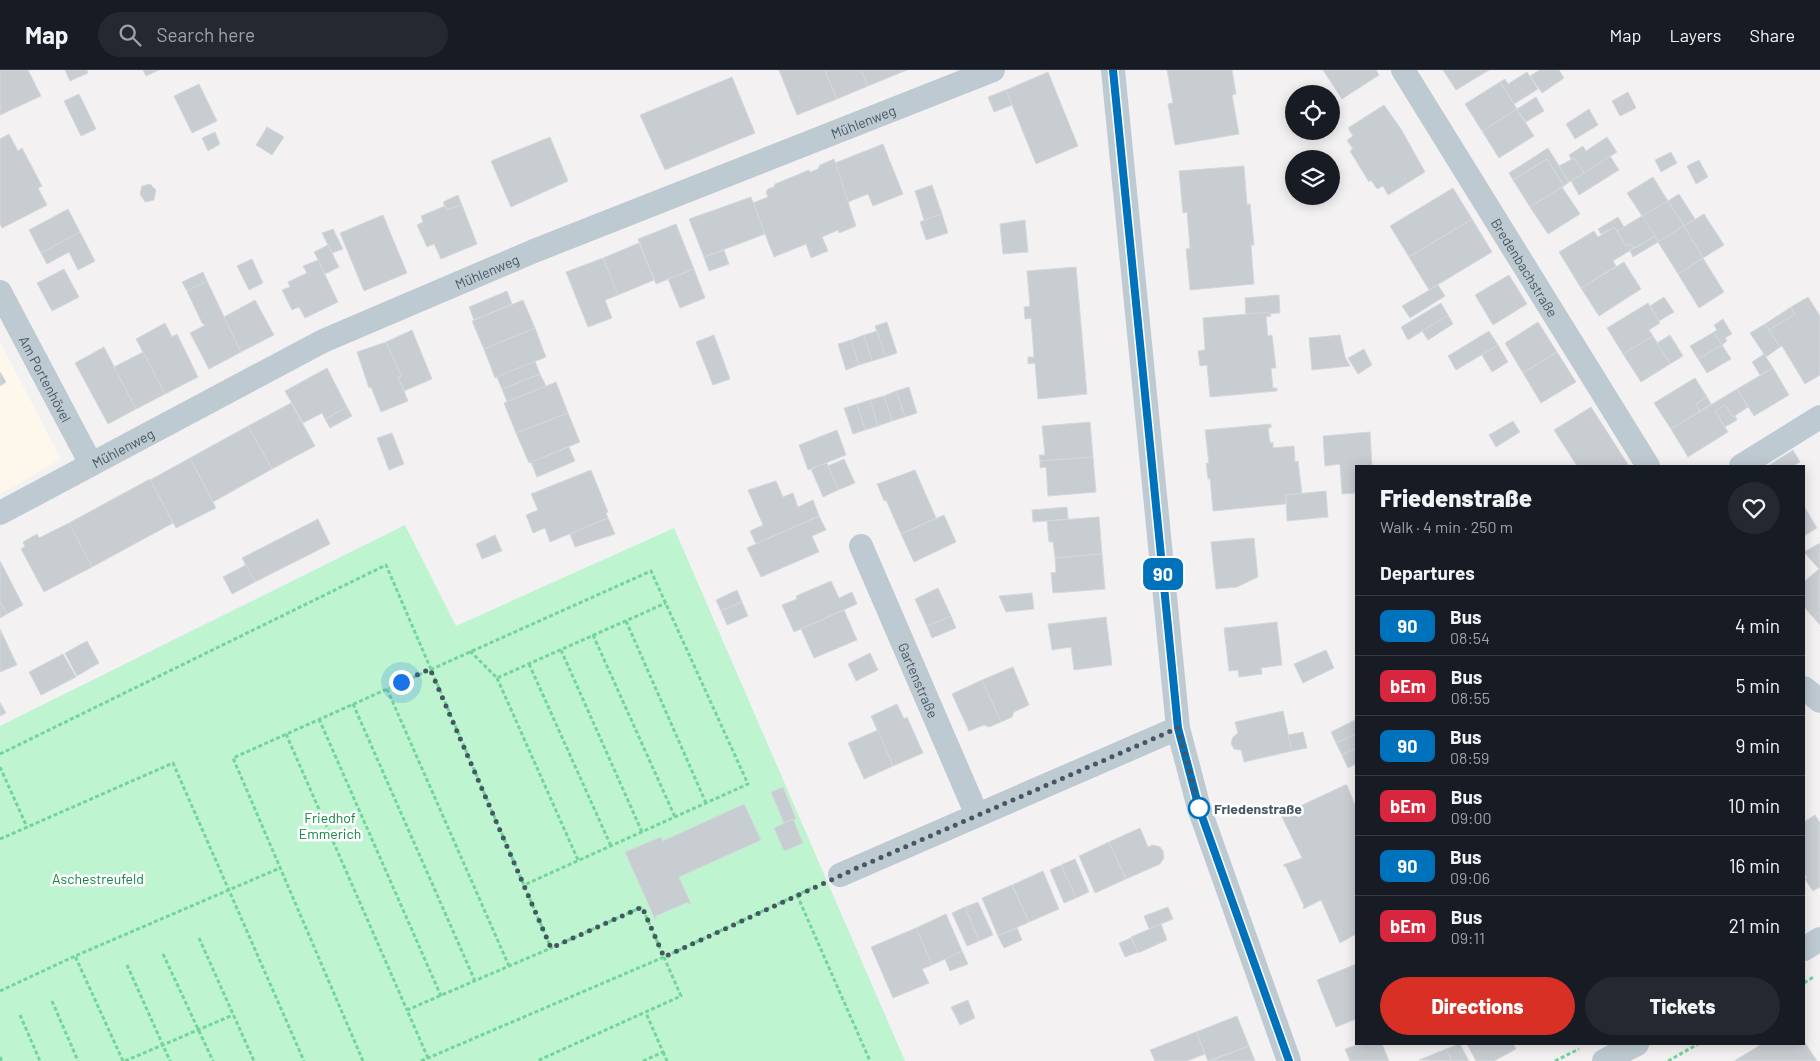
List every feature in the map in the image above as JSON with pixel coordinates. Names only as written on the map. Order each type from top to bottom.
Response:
[{"type":"street","name":"Mühlenweg","points":[[0,513],[323,341],[543,247],[993,70]]},
{"type":"street","points":[[1113,70],[1178,728],[1199,808],[1289,1061]]},
{"type":"street","name":"Bredenbachstraße","points":[[1403,70],[1647,465]]},
{"type":"street","name":"Am Portenhövel","points":[[0,292],[91,464]]},
{"type":"street","points":[[1743,465],[1820,417]]},
{"type":"street","name":"Gartenstraße","points":[[860,546],[977,815]]},
{"type":"street","points":[[1805,689],[1820,701]]},
{"type":"street","points":[[840,875],[1178,728]]},
{"type":"street","points":[[1805,948],[1820,939]]},
{"type":"street","points":[[1604,1061],[1635,1045]]},
{"type":"path","points":[[0,754],[386,565],[551,948]]},
{"type":"path","points":[[364,1061],[233,758],[651,571],[748,784],[524,885]]},
{"type":"path","points":[[497,678],[666,603]]},
{"type":"path","points":[[626,621],[706,803]]},
{"type":"path","points":[[593,635],[675,817]]},
{"type":"path","points":[[561,650],[642,832]]},
{"type":"path","points":[[470,651],[497,678],[578,861]]},
{"type":"path","points":[[529,664],[611,846]]},
{"type":"path","points":[[387,689],[508,966]]},
{"type":"path","points":[[353,704],[475,981]]},
{"type":"path","points":[[319,719],[441,996]]},
{"type":"path","points":[[286,734],[428,1058]]},
{"type":"path","points":[[0,839],[173,763],[304,1061]]},
{"type":"path","points":[[0,768],[27,827]]},
{"type":"path","points":[[0,991],[75,956],[280,868]]},
{"type":"path","points":[[421,1061],[664,957],[840,875]]},
{"type":"path","points":[[797,895],[870,1061]]},
{"type":"path","points":[[407,1010],[642,907],[681,996],[537,1061]]},
{"type":"path","points":[[199,938],[254,1061]]},
{"type":"path","points":[[164,954],[213,1061]]},
{"type":"path","points":[[75,956],[124,1061],[233,1015]]},
{"type":"path","points":[[127,965],[170,1061]]},
{"type":"path","points":[[1805,981],[1820,973]]},
{"type":"path","points":[[52,1001],[78,1061]]},
{"type":"path","points":[[646,1013],[667,1061]]},
{"type":"path","points":[[20,1015],[40,1061]]},
{"type":"path","points":[[1668,1061],[1696,1045]]},
{"type":"path","points":[[1555,1061],[1580,1048]]},
{"type":"path","points":[[643,1061],[663,1052]]},
{"type":"path","points":[[0,1057],[2,1061]]},
{"type":"shaded area","points":[[0,342],[61,459],[0,494]]},
{"type":"green space","name":"Friedhof Emmerich","points":[[405,525],[456,626],[674,528],[905,1061],[0,1061],[0,726]]},
{"type":"building","points":[[0,70],[28,70],[41,96],[0,115]]},
{"type":"building","points":[[65,70],[87,70],[88,73],[70,81]]},
{"type":"building","points":[[143,70],[159,70],[146,76]]},
{"type":"building","points":[[779,70],[825,70],[837,99],[797,115]]},
{"type":"building","points":[[825,70],[861,70],[868,86],[837,99]]},
{"type":"building","points":[[861,70],[907,70],[868,86]]},
{"type":"building","points":[[1167,70],[1232,70],[1236,94],[1232,95],[1239,134],[1175,145],[1168,104],[1173,103]]},
{"type":"building","points":[[1323,70],[1376,70],[1379,75],[1342,99],[1340,96],[1340,85],[1333,85]]},
{"type":"building","points":[[1443,70],[1489,70],[1456,90]]},
{"type":"building","points":[[1540,70],[1559,70],[1564,78],[1542,93],[1530,76]]},
{"type":"building","points":[[1048,72],[1078,146],[1036,164],[1006,90]]},
{"type":"building","points":[[1527,72],[1538,89],[1514,104],[1500,82],[1505,79],[1508,84]]},
{"type":"building","points":[[732,77],[755,133],[665,170],[640,115]]},
{"type":"building","points":[[1500,82],[1517,109],[1482,131],[1465,104]]},
{"type":"building","points":[[199,84],[217,121],[192,133],[174,96]]},
{"type":"building","points":[[1006,90],[1012,105],[994,112],[988,97]]},
{"type":"building","points":[[1628,92],[1636,108],[1620,116],[1612,101]]},
{"type":"building","points":[[79,94],[96,129],[81,136],[64,101]]},
{"type":"building","points":[[1536,97],[1544,111],[1526,122],[1517,109]]},
{"type":"building","points":[[1384,105],[1401,129],[1425,172],[1388,195],[1383,186],[1377,189],[1371,180],[1369,182],[1350,151],[1353,149],[1347,140],[1353,136],[1348,128]]},
{"type":"building","points":[[1517,109],[1534,136],[1499,158],[1482,131]]},
{"type":"building","points":[[1589,109],[1598,125],[1575,139],[1566,124]]},
{"type":"building","points":[[267,127],[284,137],[272,155],[256,145]]},
{"type":"building","points":[[215,132],[220,144],[208,151],[202,138]]},
{"type":"building","points":[[9,134],[18,151],[22,148],[42,186],[38,188],[47,205],[2,228],[0,224],[0,139]]},
{"type":"building","points":[[550,137],[568,181],[511,207],[491,161]]},
{"type":"building","points":[[1607,137],[1617,152],[1584,173],[1574,158],[1571,159],[1569,155],[1583,146],[1586,151]]},
{"type":"building","points":[[883,144],[903,194],[873,206],[868,194],[848,202],[835,163]]},
{"type":"building","points":[[1548,148],[1569,182],[1564,186],[1547,159],[1513,180],[1509,173]]},
{"type":"building","points":[[1671,152],[1677,163],[1661,172],[1655,160]]},
{"type":"building","points":[[1610,156],[1619,170],[1579,195],[1571,181]]},
{"type":"building","points":[[1574,158],[1584,173],[1569,182],[1559,166]]},
{"type":"building","points":[[834,159],[856,226],[839,233],[838,230],[822,237],[828,251],[811,258],[806,244],[774,257],[753,203],[768,197],[766,192],[774,187],[775,184],[809,170],[810,172],[818,169],[820,165]]},
{"type":"building","points":[[1547,159],[1564,186],[1530,207],[1513,180]]},
{"type":"building","points":[[1699,160],[1708,177],[1696,184],[1687,166]]},
{"type":"building","points":[[1244,166],[1247,204],[1250,204],[1254,245],[1251,245],[1254,284],[1190,290],[1186,249],[1190,248],[1187,212],[1183,213],[1179,171]]},
{"type":"building","points":[[1653,177],[1668,201],[1642,216],[1627,193]]},
{"type":"building","points":[[150,184],[156,190],[154,200],[145,202],[140,194],[142,186]]},
{"type":"building","points":[[932,185],[942,214],[924,220],[915,191]]},
{"type":"building","points":[[1562,187],[1580,214],[1548,234],[1530,207]]},
{"type":"building","points":[[1453,188],[1472,219],[1409,257],[1390,226]]},
{"type":"building","points":[[1679,194],[1695,219],[1684,226],[1668,201]]},
{"type":"building","points":[[458,195],[462,205],[447,210],[443,202]]},
{"type":"building","points":[[751,197],[765,234],[704,257],[689,219]]},
{"type":"building","points":[[1668,201],[1684,226],[1658,242],[1642,216]]},
{"type":"building","points":[[462,205],[477,244],[441,259],[434,244],[427,247],[417,225],[423,222],[421,216],[445,206],[447,210]]},
{"type":"building","points":[[68,209],[80,232],[41,253],[29,230]]},
{"type":"building","points":[[942,214],[948,233],[926,240],[920,222]]},
{"type":"building","points":[[1704,214],[1724,245],[1703,258],[1684,226]]},
{"type":"building","points":[[383,215],[407,273],[364,291],[340,233]]},
{"type":"building","points":[[1642,216],[1655,236],[1634,248],[1631,244],[1626,246],[1617,231]]},
{"type":"building","points":[[1618,217],[1624,227],[1617,231],[1614,227],[1601,234],[1598,229]]},
{"type":"building","points":[[1472,219],[1492,252],[1429,290],[1409,257]]},
{"type":"building","points":[[1025,220],[1028,252],[1003,254],[1000,224]]},
{"type":"building","points":[[676,224],[694,269],[656,284],[638,239]]},
{"type":"building","points":[[1684,226],[1703,258],[1678,274],[1658,242]]},
{"type":"building","points":[[1614,227],[1626,246],[1631,244],[1634,248],[1613,261],[1616,266],[1581,288],[1559,252],[1594,231],[1598,237]]},
{"type":"building","points":[[333,229],[343,249],[332,253],[322,233]]},
{"type":"building","points":[[80,232],[95,261],[78,270],[69,252],[47,264],[41,253]]},
{"type":"building","points":[[1655,236],[1658,242],[1633,257],[1630,251]]},
{"type":"building","points":[[639,243],[654,280],[618,295],[603,258]]},
{"type":"building","points":[[328,245],[339,267],[325,274],[314,252]]},
{"type":"building","points":[[724,250],[729,264],[709,271],[704,257]]},
{"type":"building","points":[[603,258],[618,295],[605,300],[612,318],[588,327],[566,272]]},
{"type":"building","points":[[1703,258],[1724,292],[1699,308],[1678,274]]},
{"type":"building","points":[[252,259],[263,283],[249,290],[237,266]]},
{"type":"building","points":[[318,260],[338,302],[305,318],[299,307],[292,310],[282,290],[290,287],[288,282],[307,273],[303,266]]},
{"type":"building","points":[[1624,262],[1641,289],[1599,316],[1581,288]]},
{"type":"building","points":[[1076,267],[1087,394],[1038,399],[1035,363],[1028,364],[1028,357],[1034,357],[1031,318],[1025,319],[1024,307],[1030,306],[1027,271]]},
{"type":"building","points":[[64,269],[79,297],[52,311],[37,283]]},
{"type":"building","points":[[694,269],[705,298],[680,308],[668,279]]},
{"type":"building","points":[[203,272],[207,281],[187,291],[182,282]]},
{"type":"building","points":[[1509,275],[1527,304],[1493,325],[1475,295]]},
{"type":"building","points":[[207,281],[241,352],[209,369],[190,333],[205,325],[202,323],[187,291]]},
{"type":"building","points":[[1438,285],[1445,296],[1410,318],[1402,306]]},
{"type":"building","points":[[507,291],[512,304],[474,320],[469,307]]},
{"type":"building","points":[[1279,295],[1280,313],[1246,315],[1245,298]]},
{"type":"building","points":[[1664,297],[1674,312],[1659,321],[1650,306]]},
{"type":"building","points":[[1808,297],[1820,316],[1820,375],[1805,384],[1782,346],[1780,347],[1769,330],[1795,314],[1791,307]]},
{"type":"building","points":[[255,300],[274,335],[241,352],[224,317]]},
{"type":"building","points":[[523,300],[535,328],[484,349],[472,321]]},
{"type":"building","points":[[1441,303],[1448,315],[1408,340],[1401,327]]},
{"type":"building","points":[[1648,303],[1660,323],[1649,330],[1653,336],[1623,354],[1607,328]]},
{"type":"building","points":[[1791,307],[1795,314],[1769,330],[1765,324]]},
{"type":"building","points":[[1270,312],[1271,316],[1266,317],[1268,336],[1272,335],[1276,368],[1271,368],[1273,388],[1277,388],[1277,391],[1210,397],[1207,365],[1200,366],[1198,351],[1205,350],[1203,318]]},
{"type":"building","points":[[1448,315],[1453,324],[1428,340],[1422,331]]},
{"type":"building","points":[[1723,319],[1732,334],[1725,338],[1727,341],[1722,345],[1714,332],[1717,330],[1714,325]]},
{"type":"building","points":[[887,322],[897,353],[885,357],[875,326]]},
{"type":"building","points":[[1538,322],[1557,352],[1523,373],[1505,343]]},
{"type":"building","points":[[165,323],[172,337],[177,334],[198,377],[165,394],[136,339]]},
{"type":"building","points":[[1765,324],[1780,347],[1766,357],[1750,333]]},
{"type":"building","points":[[535,328],[546,357],[495,378],[484,349]]},
{"type":"building","points":[[412,330],[432,379],[404,391],[398,377],[401,376],[386,342]]},
{"type":"building","points":[[877,331],[885,357],[872,361],[864,335]]},
{"type":"building","points":[[1489,331],[1498,345],[1456,370],[1448,356]]},
{"type":"building","points":[[1714,332],[1722,345],[1698,359],[1690,346]]},
{"type":"building","points":[[714,335],[730,379],[713,385],[696,342]]},
{"type":"building","points":[[864,335],[872,361],[859,365],[851,340]]},
{"type":"building","points":[[1340,335],[1345,357],[1350,366],[1312,370],[1309,338]]},
{"type":"building","points":[[1670,335],[1683,356],[1670,364],[1657,343]]},
{"type":"building","points":[[1653,336],[1670,364],[1641,382],[1623,354]]},
{"type":"building","points":[[851,340],[859,365],[846,370],[838,344]]},
{"type":"building","points":[[386,342],[401,376],[398,377],[408,401],[381,412],[371,387],[369,388],[357,352]]},
{"type":"building","points":[[1498,345],[1508,362],[1492,372],[1482,355]]},
{"type":"building","points":[[1722,345],[1731,359],[1707,373],[1698,359]]},
{"type":"building","points":[[104,347],[136,409],[108,424],[75,363]]},
{"type":"building","points":[[1364,349],[1372,365],[1358,374],[1348,358]]},
{"type":"building","points":[[143,352],[165,394],[136,409],[114,367]]},
{"type":"building","points":[[1557,352],[1576,382],[1541,403],[1523,373]]},
{"type":"building","points":[[1764,354],[1773,368],[1760,375],[1752,362]]},
{"type":"building","points":[[535,361],[540,374],[502,389],[497,377]]},
{"type":"building","points":[[327,368],[347,407],[325,419],[322,413],[303,423],[285,391]]},
{"type":"building","points":[[1773,368],[1789,395],[1754,416],[1737,389]]},
{"type":"building","points":[[0,372],[6,382],[0,386]]},
{"type":"building","points":[[540,374],[546,386],[507,402],[502,389]]},
{"type":"building","points":[[1695,378],[1707,397],[1696,404],[1700,411],[1671,429],[1654,403]]},
{"type":"building","points":[[556,382],[568,413],[516,433],[504,403]]},
{"type":"building","points":[[909,387],[917,413],[905,417],[896,391]]},
{"type":"building","points":[[1737,389],[1748,407],[1733,417],[1725,405],[1715,411],[1728,432],[1688,457],[1671,429]]},
{"type":"building","points":[[896,391],[905,417],[892,421],[884,396]]},
{"type":"building","points":[[884,396],[892,421],[878,426],[870,400]]},
{"type":"building","points":[[1707,397],[1711,404],[1700,411],[1696,404]]},
{"type":"building","points":[[870,400],[878,426],[865,430],[857,404]]},
{"type":"building","points":[[291,403],[315,446],[272,469],[248,426]]},
{"type":"building","points":[[857,404],[865,430],[853,434],[844,408]]},
{"type":"building","points":[[1725,405],[1737,420],[1725,427],[1715,411]]},
{"type":"building","points":[[347,407],[352,416],[330,428],[325,419]]},
{"type":"building","points":[[1591,407],[1628,465],[1576,465],[1554,430]]},
{"type":"building","points":[[568,413],[580,442],[529,463],[516,433]]},
{"type":"building","points":[[1513,421],[1520,432],[1496,447],[1489,435]]},
{"type":"building","points":[[1090,422],[1093,457],[1040,461],[1039,455],[1045,455],[1042,426]]},
{"type":"building","points":[[1271,424],[1271,428],[1268,428],[1270,443],[1273,442],[1273,448],[1294,446],[1295,462],[1298,461],[1302,494],[1286,495],[1286,504],[1213,511],[1210,478],[1208,479],[1206,463],[1209,463],[1205,430]]},
{"type":"building","points":[[248,426],[272,469],[213,502],[190,458]]},
{"type":"building","points":[[837,430],[846,455],[808,470],[799,445]]},
{"type":"building","points":[[1370,432],[1372,465],[1355,465],[1355,493],[1342,494],[1340,464],[1325,466],[1323,436]]},
{"type":"building","points":[[392,433],[404,464],[389,470],[377,438]]},
{"type":"building","points":[[569,447],[575,461],[537,477],[531,462]]},
{"type":"building","points":[[1793,450],[1800,462],[1795,465],[1770,465]]},
{"type":"building","points":[[1093,457],[1096,492],[1048,496],[1046,467],[1040,468],[1040,461]]},
{"type":"building","points":[[190,458],[216,508],[176,528],[150,480]]},
{"type":"building","points":[[844,459],[855,483],[838,490],[828,466]]},
{"type":"building","points":[[827,463],[838,490],[823,497],[811,469]]},
{"type":"building","points":[[591,470],[608,512],[606,513],[608,518],[550,542],[545,528],[533,533],[526,515],[538,510],[531,494]]},
{"type":"building","points":[[915,470],[936,518],[901,534],[877,484]]},
{"type":"building","points":[[150,479],[173,523],[92,567],[69,523]]},
{"type":"building","points":[[776,481],[783,497],[793,493],[798,507],[813,500],[819,516],[756,544],[750,531],[763,525],[748,490]]},
{"type":"building","points":[[1326,491],[1328,517],[1287,521],[1286,495]]},
{"type":"building","points":[[1067,507],[1068,519],[1033,522],[1032,510]]},
{"type":"building","points":[[1805,508],[1817,528],[1805,535]]},
{"type":"building","points":[[944,515],[956,542],[914,562],[901,534]]},
{"type":"building","points":[[819,516],[826,530],[812,536],[819,552],[761,577],[747,548]]},
{"type":"building","points":[[1099,517],[1102,554],[1055,558],[1053,542],[1049,542],[1047,521]]},
{"type":"building","points":[[608,518],[615,534],[575,547],[570,534]]},
{"type":"building","points":[[318,519],[330,544],[255,582],[242,558]]},
{"type":"building","points":[[69,523],[92,567],[44,592],[21,549],[25,547],[23,542],[37,534],[39,538]]},
{"type":"building","points":[[495,535],[502,551],[482,559],[476,544]]},
{"type":"building","points":[[1254,538],[1258,577],[1237,587],[1216,589],[1211,542]]},
{"type":"building","points":[[1820,543],[1819,569],[1805,553]]},
{"type":"building","points":[[1102,554],[1105,589],[1053,593],[1051,573],[1056,572],[1055,558]]},
{"type":"building","points":[[0,561],[23,605],[7,614],[0,602]]},
{"type":"building","points":[[246,565],[255,582],[232,594],[223,577]]},
{"type":"building","points":[[1820,568],[1820,610],[1813,617],[1805,608],[1805,581]]},
{"type":"building","points":[[831,581],[839,598],[852,592],[857,604],[794,632],[782,605],[797,599],[796,596]]},
{"type":"building","points":[[938,588],[951,616],[927,626],[915,599]]},
{"type":"building","points":[[737,590],[742,602],[721,611],[716,600]]},
{"type":"building","points":[[1032,593],[1034,609],[1006,612],[999,596]]},
{"type":"building","points":[[0,602],[7,614],[0,618]]},
{"type":"building","points":[[742,602],[748,616],[727,625],[721,611]]},
{"type":"building","points":[[844,610],[857,640],[814,658],[801,629]]},
{"type":"building","points":[[1820,610],[1820,625],[1813,617]]},
{"type":"building","points":[[951,616],[956,628],[932,638],[927,626]]},
{"type":"building","points":[[1106,617],[1112,665],[1074,670],[1071,647],[1052,650],[1048,624]]},
{"type":"building","points":[[1277,622],[1282,665],[1261,668],[1262,674],[1239,677],[1238,670],[1229,671],[1224,628]]},
{"type":"building","points":[[0,629],[17,665],[0,672]]},
{"type":"building","points":[[87,641],[99,663],[77,676],[65,653]]},
{"type":"building","points":[[1326,650],[1334,668],[1303,683],[1294,664]]},
{"type":"building","points":[[870,653],[878,670],[856,681],[848,664]]},
{"type":"building","points":[[63,654],[76,677],[41,695],[29,672]]},
{"type":"building","points":[[1013,667],[1029,705],[1014,712],[1012,717],[1001,722],[982,680]]},
{"type":"building","points":[[982,680],[1001,722],[989,727],[984,725],[969,731],[952,694]]},
{"type":"building","points":[[0,702],[6,713],[0,716]]},
{"type":"building","points":[[897,704],[904,719],[907,717],[923,753],[893,766],[871,716]]},
{"type":"building","points":[[1283,711],[1292,751],[1244,762],[1241,750],[1234,749],[1231,743],[1233,737],[1238,733],[1235,722]]},
{"type":"building","points":[[1355,720],[1355,734],[1336,743],[1331,732]]},
{"type":"building","points":[[878,730],[893,766],[864,779],[848,743]]},
{"type":"building","points":[[1303,732],[1307,748],[1292,751],[1288,735]]},
{"type":"building","points":[[1355,734],[1355,748],[1342,755],[1336,743]]},
{"type":"building","points":[[1355,748],[1355,764],[1348,768],[1342,755]]},
{"type":"building","points":[[1347,785],[1355,805],[1355,935],[1340,943],[1321,900],[1303,909],[1304,906],[1286,867],[1283,865],[1302,858],[1281,815]]},
{"type":"building","points":[[783,787],[796,819],[784,823],[771,792]]},
{"type":"building","points":[[744,804],[761,840],[679,877],[691,904],[688,902],[656,916],[655,919],[625,852],[661,837],[663,841]]},
{"type":"building","points":[[1815,815],[1820,823],[1820,887],[1813,891],[1805,879],[1807,878],[1805,874],[1805,821]]},
{"type":"building","points":[[793,819],[803,843],[784,851],[774,828]]},
{"type":"building","points":[[1140,828],[1148,847],[1153,845],[1160,847],[1164,858],[1160,864],[1126,879],[1109,842]]},
{"type":"building","points":[[1109,842],[1126,879],[1095,893],[1079,856]]},
{"type":"building","points":[[1075,859],[1089,892],[1076,898],[1061,865]]},
{"type":"building","points":[[1061,865],[1076,898],[1064,903],[1050,870]]},
{"type":"building","points":[[1043,871],[1059,909],[1029,922],[1012,885]]},
{"type":"building","points":[[1012,885],[1029,922],[998,936],[982,898]]},
{"type":"building","points":[[978,902],[993,935],[979,941],[965,907]]},
{"type":"building","points":[[965,907],[979,941],[967,946],[952,913]]},
{"type":"building","points":[[1168,907],[1173,919],[1149,929],[1144,916]]},
{"type":"building","points":[[946,914],[962,951],[932,965],[916,928]]},
{"type":"building","points":[[1161,924],[1167,940],[1138,953],[1131,937]]},
{"type":"building","points":[[916,928],[932,965],[922,969],[929,983],[893,998],[871,947]]},
{"type":"building","points":[[1017,928],[1022,940],[1004,948],[998,936]]},
{"type":"building","points":[[1131,938],[1138,952],[1125,957],[1119,943]]},
{"type":"building","points":[[962,951],[968,964],[950,971],[945,959]]},
{"type":"building","points":[[1355,964],[1355,1019],[1336,1027],[1317,980]]},
{"type":"building","points":[[968,1000],[975,1018],[960,1025],[951,1007]]},
{"type":"building","points":[[1237,1016],[1249,1046],[1208,1061],[1196,1032]]},
{"type":"building","points":[[1196,1032],[1205,1054],[1187,1061],[1155,1061],[1150,1050]]},
{"type":"building","points":[[1805,1043],[1817,1061],[1734,1061],[1760,1045],[1805,1045]]},
{"type":"building","points":[[1356,1045],[1382,1045],[1389,1061],[1350,1061],[1345,1049]]},
{"type":"building","points":[[1461,1045],[1469,1061],[1452,1061],[1446,1049]]},
{"type":"building","points":[[1468,1045],[1514,1045],[1516,1049],[1494,1061],[1476,1061]]},
{"type":"building","points":[[1249,1046],[1255,1061],[1210,1061]]},
{"type":"building","points":[[1446,1049],[1452,1061],[1419,1060]]},
{"type":"bus line","name":"90","points":[[1113,70],[1178,728],[1199,808],[1289,1061]]},
{"type":"place","name":"Friedenstraße","points":[[1199,808]]},
{"type":"route","points":[[401,682],[430,669],[551,948],[642,907],[664,957],[857,868],[1178,728],[1199,808]]},
{"type":"park label","name":"Aschestreufeld","points":[[98,878]]}]
